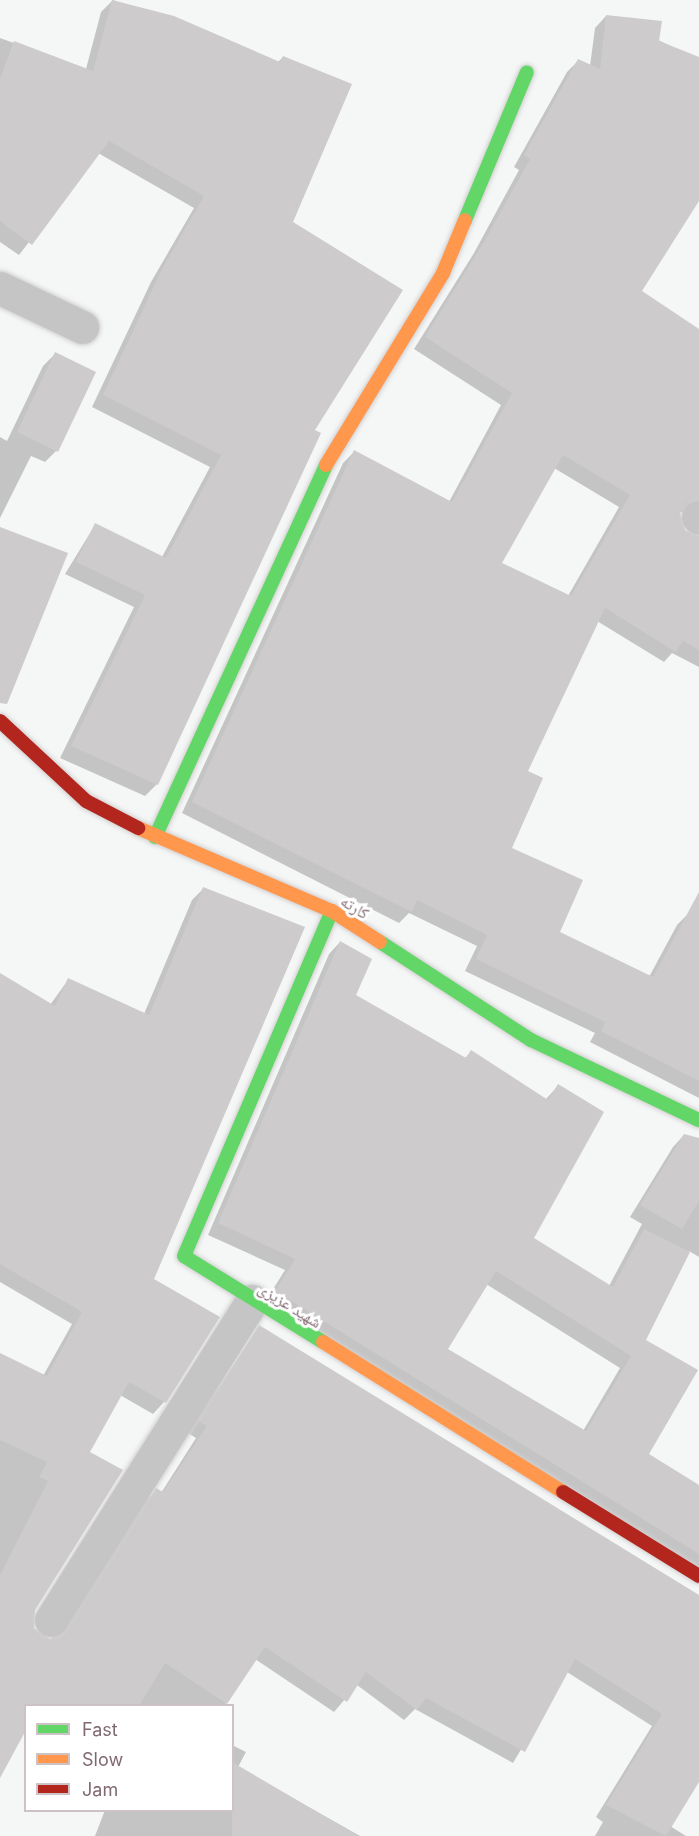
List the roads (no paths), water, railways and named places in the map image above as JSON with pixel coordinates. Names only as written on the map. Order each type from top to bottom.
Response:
[{"type":"street","points":[[155,837],[338,440],[443,273],[527,72]]},
{"type":"street","points":[[0,288],[82,327]]},
{"type":"street","name":"کارته","points":[[0,721],[86,801],[155,837],[332,911],[531,1040],[699,1120]]},
{"type":"street","name":"شهید عزیزی","points":[[332,911],[184,1256],[252,1301],[699,1576]]},
{"type":"street","points":[[51,1620],[252,1301]]}]
